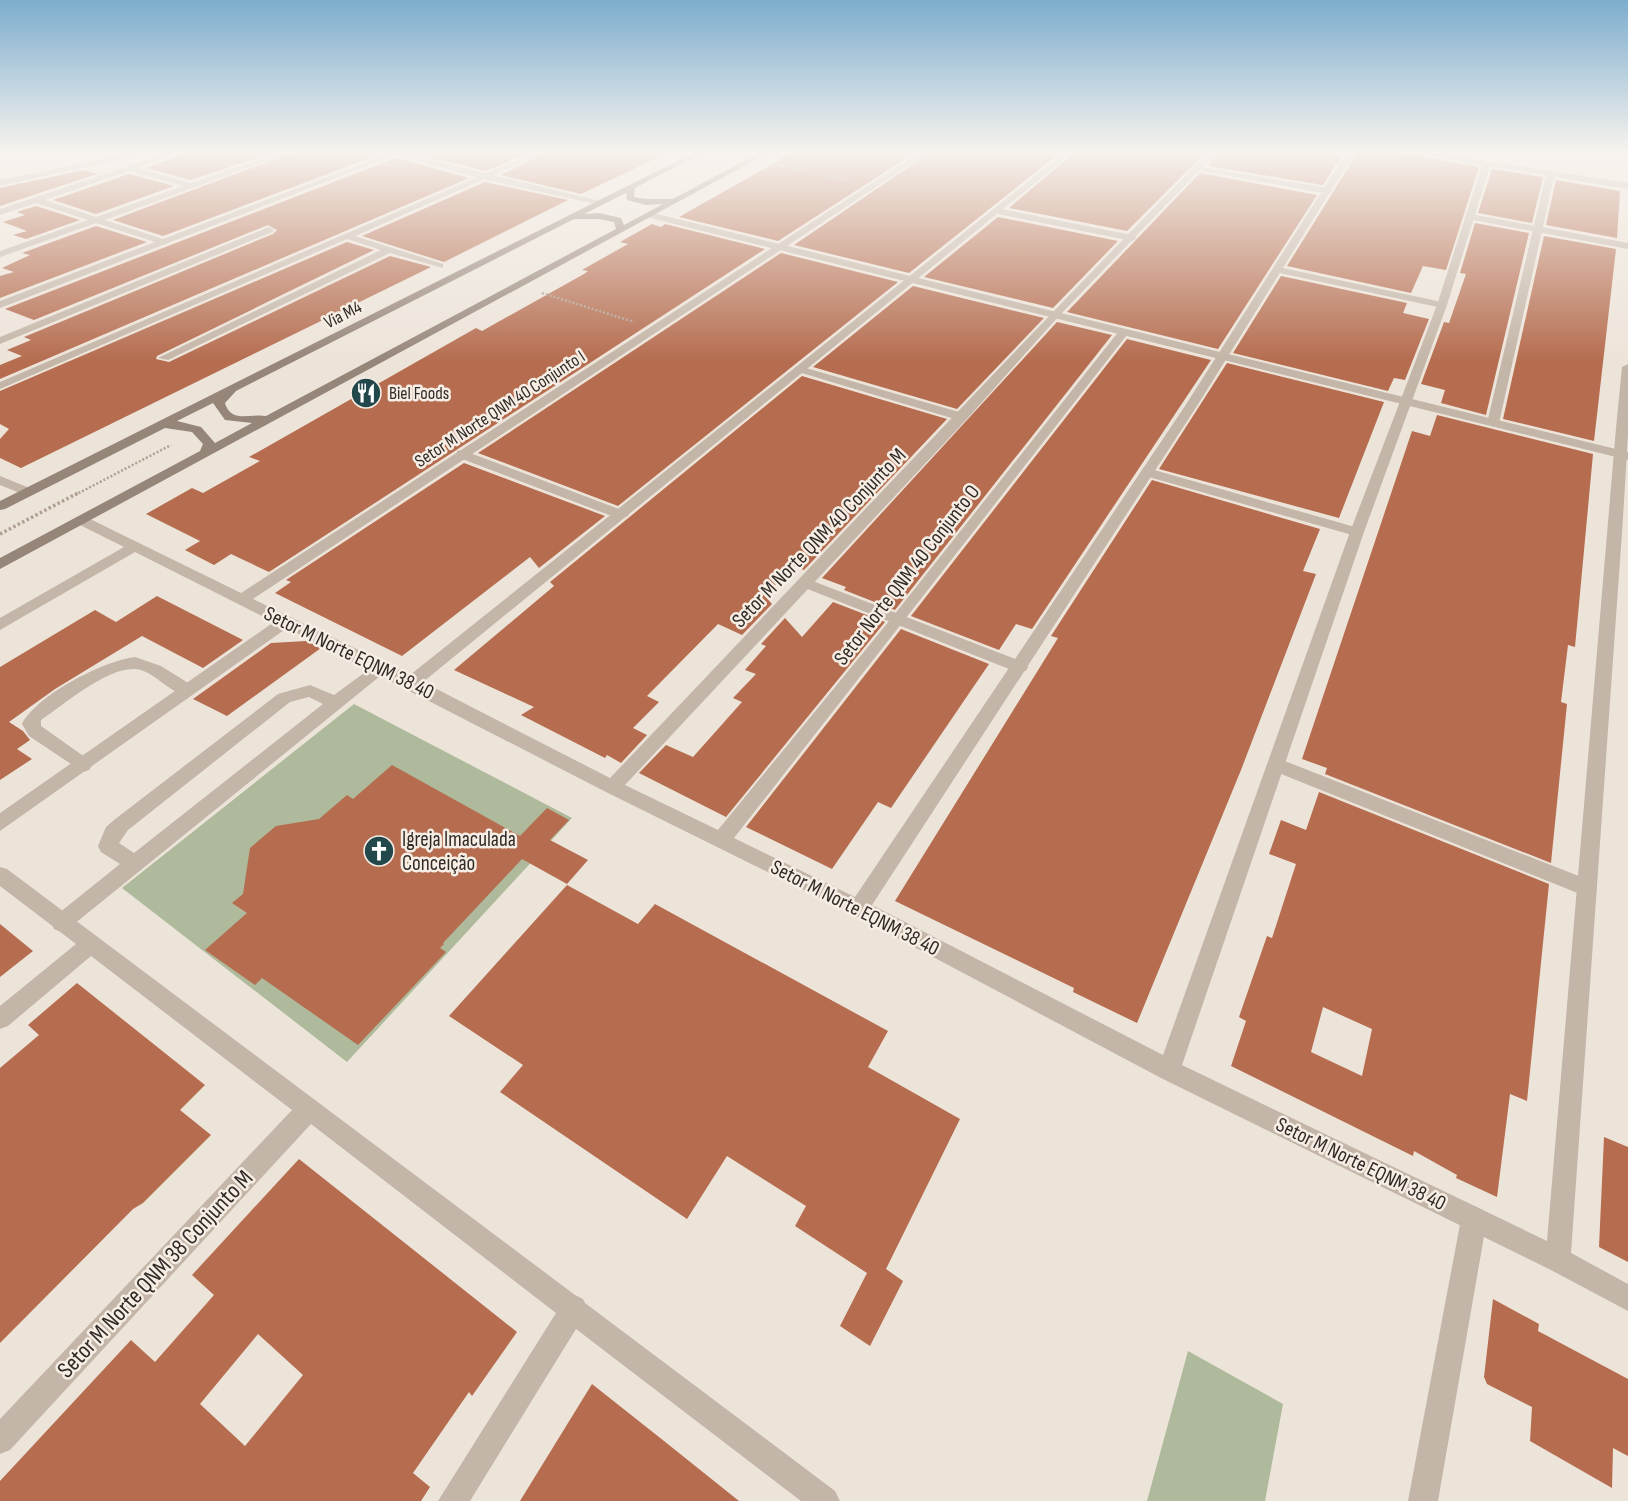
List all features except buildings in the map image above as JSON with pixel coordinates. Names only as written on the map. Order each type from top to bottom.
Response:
[{"type":"main road","name":"Via M4","points":[[0,506],[563,222]]},
{"type":"main road","points":[[619,222],[621,230]]},
{"type":"main road","points":[[0,564],[636,222]]},
{"type":"main road","points":[[230,391],[219,402],[220,412],[228,419],[242,421],[278,414]]},
{"type":"main road","points":[[163,424],[195,428],[206,436],[209,444],[205,454]]},
{"type":"street","points":[[0,254],[90,222]]},
{"type":"street","points":[[102,222],[163,242]]},
{"type":"street","points":[[0,304],[214,222]]},
{"type":"street","points":[[0,386],[379,222]]},
{"type":"street","points":[[677,222],[1623,455]]},
{"type":"street","name":"Setor M Norte QNM 40 Conjunto I","points":[[241,600],[817,222]]},
{"type":"street","points":[[411,683],[622,516],[982,222]]},
{"type":"street","points":[[1052,222],[1132,238]]},
{"type":"street","name":"Setor M Norte QNM 40 Conjunto M","points":[[612,787],[1054,316],[1147,222]]},
{"type":"street","points":[[859,908],[1020,667],[1309,222]]},
{"type":"street","points":[[1169,1070],[1278,765],[1357,531],[1408,402],[1469,222]]},
{"type":"street","points":[[1498,222],[1628,246]]},
{"type":"street","points":[[1493,423],[1542,222]]},
{"type":"street","points":[[0,341],[269,230]]},
{"type":"street","points":[[346,236],[440,266]]},
{"type":"street","points":[[164,358],[390,250]]},
{"type":"street","points":[[1278,271],[1442,304]]},
{"type":"street","name":"Setor Norte QNM 40 Conjunto O","points":[[721,840],[899,620],[1123,333]]},
{"type":"street","points":[[1558,1260],[1628,367]]},
{"type":"street","points":[[799,369],[962,417]]},
{"type":"street","points":[[462,454],[622,516]]},
{"type":"street","points":[[1147,472],[1357,531]]},
{"type":"street","points":[[0,480],[27,492]]},
{"type":"street","name":"Setor M Norte EQNM 38 40","points":[[81,520],[859,908],[1169,1070],[1558,1260],[1628,1298]]},
{"type":"street","points":[[0,625],[134,547]]},
{"type":"street","points":[[805,583],[1020,667]]},
{"type":"street","points":[[0,823],[285,622]]},
{"type":"street","points":[[83,765],[35,732],[30,724],[35,716],[103,673],[121,665],[144,665],[187,690]]},
{"type":"street","points":[[61,923],[379,668]]},
{"type":"street","points":[[135,864],[108,846],[113,832],[121,825],[284,698],[310,691],[336,703]]},
{"type":"street","points":[[1278,765],[1587,888]]},
{"type":"street","points":[[0,875],[825,1501]]},
{"type":"street","points":[[0,1018],[90,945]]},
{"type":"street","name":"Setor M Norte QNM 38 Conjunto M","points":[[0,1440],[309,1109]]},
{"type":"street","points":[[1423,1501],[1474,1219]]},
{"type":"street","points":[[453,1501],[574,1308]]},
{"type":"path","points":[[518,286],[656,328]]},
{"type":"path","points":[[27,492],[81,520]]},
{"type":"green space","points":[[354,704],[572,818],[347,1062],[122,888]]},
{"type":"green space","points":[[1188,1351],[1283,1404],[1265,1501],[1147,1501]]},
{"type":"place","name":"Biel Foods","points":[[366,393]]},
{"type":"place","name":"Igreja Imaculada Conceição","points":[[379,851]]}]
